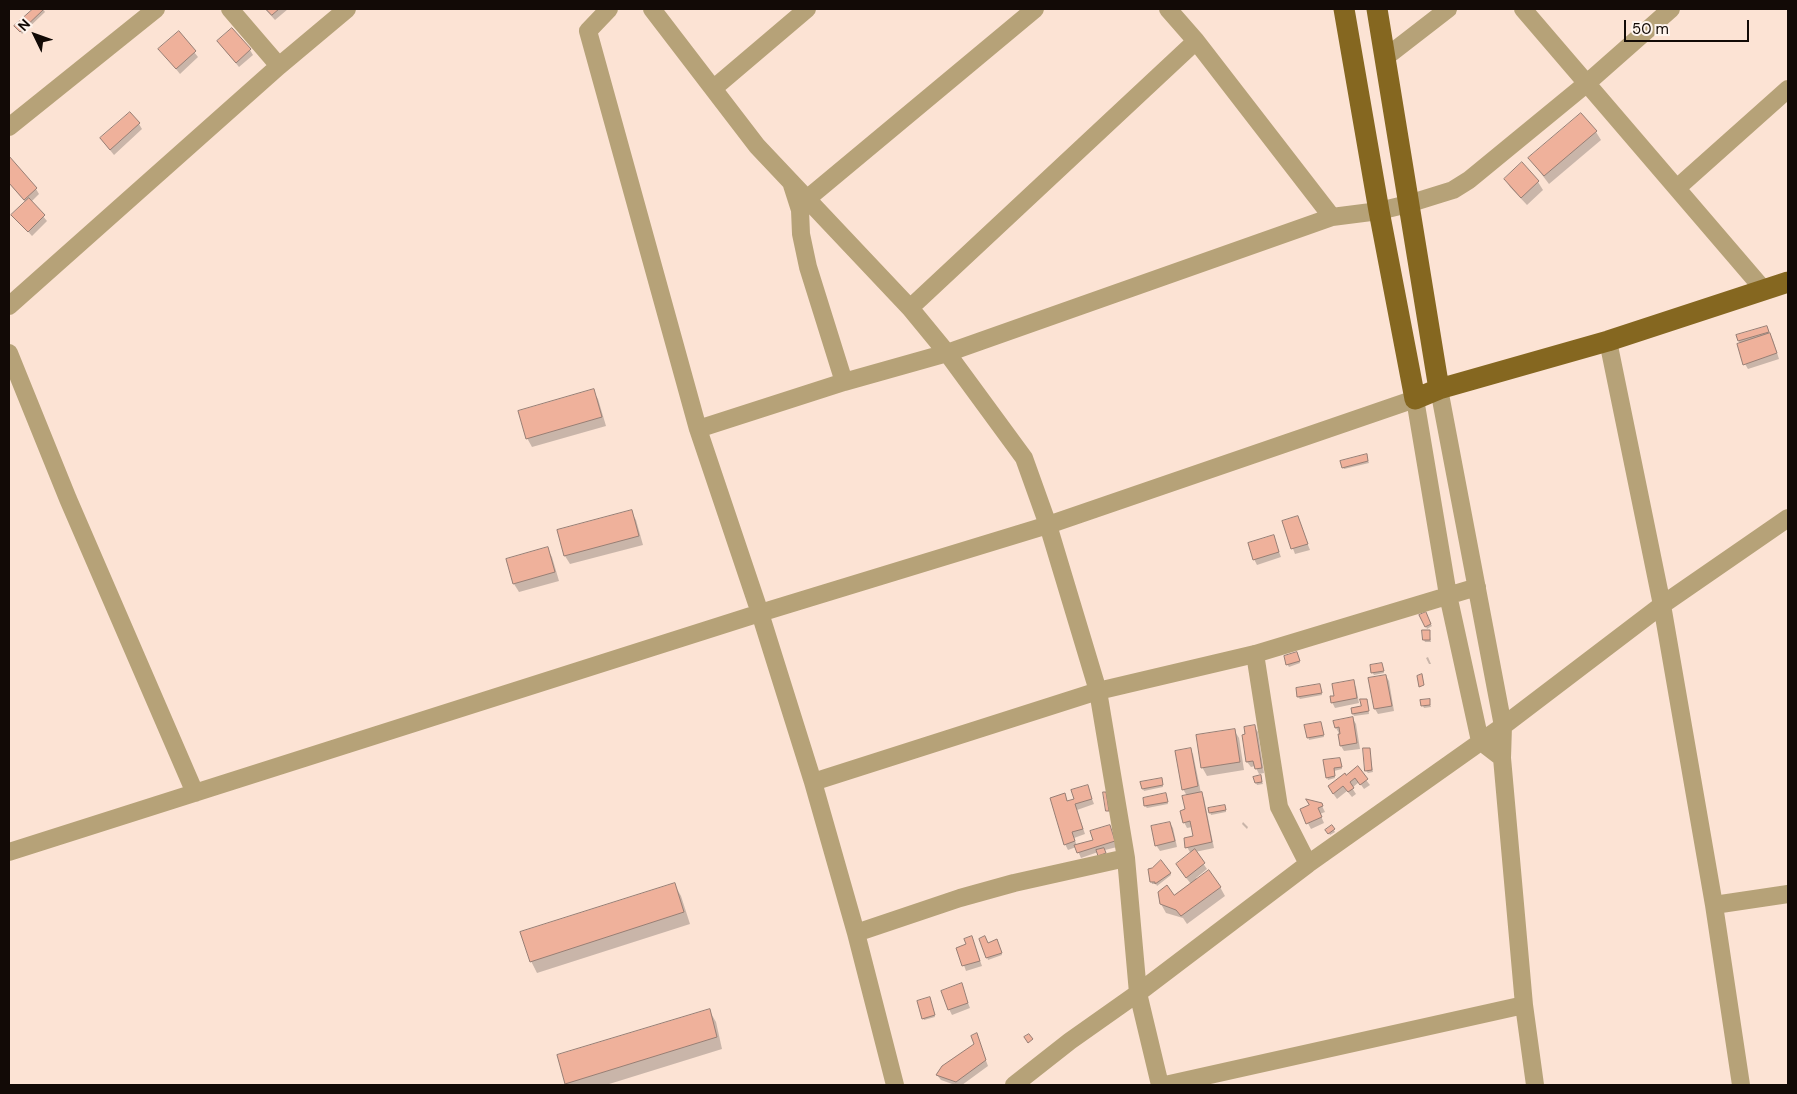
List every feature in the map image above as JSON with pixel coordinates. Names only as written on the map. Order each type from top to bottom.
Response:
[{"type":"main road","points":[[1344,9],[1378,211],[1415,398],[1439,389],[1608,341],[1788,282]]},
{"type":"main road","points":[[1377,9],[1439,389]]},
{"type":"street","points":[[9,126],[156,9]]},
{"type":"street","points":[[230,9],[279,66]]},
{"type":"street","points":[[9,306],[279,66],[347,9]]},
{"type":"street","points":[[609,9],[588,31],[698,429],[760,613],[813,782],[856,933],[895,1085]]},
{"type":"street","points":[[652,9],[757,146],[910,308],[947,353],[1024,458],[1048,525],[1098,691],[1126,858],[1138,992],[1160,1085]]},
{"type":"street","points":[[714,88],[807,9]]},
{"type":"street","points":[[808,198],[1035,9]]},
{"type":"street","points":[[1168,9],[1196,41],[1332,217]]},
{"type":"street","points":[[1386,57],[1448,9]]},
{"type":"street","points":[[1524,9],[1586,84],[1764,290]]},
{"type":"street","points":[[698,429],[844,382],[947,353],[1332,217],[1378,211],[1453,190],[1469,180],[1586,84],[1671,9]]},
{"type":"street","points":[[910,308],[1196,41]]},
{"type":"street","points":[[1677,188],[1788,89]]},
{"type":"street","points":[[791,182],[800,210],[801,234],[808,267],[844,382]]},
{"type":"street","points":[[1608,341],[1662,605],[1714,905],[1741,1085]]},
{"type":"street","points":[[9,353],[68,499],[194,793]]},
{"type":"street","points":[[1439,389],[1465,534],[1503,726],[1502,758],[1524,1004],[1535,1085]]},
{"type":"street","points":[[9,852],[760,613],[1048,525],[1415,398],[1448,595],[1480,741],[1502,758]]},
{"type":"street","points":[[1014,1085],[1070,1041],[1308,864],[1503,726],[1662,605],[1788,518]]},
{"type":"street","points":[[813,782],[1098,691],[1255,654],[1476,586]]},
{"type":"street","points":[[1255,654],[1276,794],[1285,822],[1308,864]]},
{"type":"street","points":[[856,933],[960,898],[1014,883],[1126,858]]},
{"type":"street","points":[[1714,905],[1788,894]]},
{"type":"street","points":[[1165,1085],[1524,1004]]},
{"type":"building","points":[[33,9],[44,9],[20,32],[14,26]]},
{"type":"building","points":[[266,9],[279,9],[272,15]]},
{"type":"building","points":[[232,28],[251,49],[236,63],[217,41]]},
{"type":"building","points":[[179,31],[196,51],[176,69],[158,49]]},
{"type":"building","points":[[130,112],[140,123],[110,150],[100,138]]},
{"type":"building","points":[[1581,113],[1597,131],[1544,176],[1528,158]]},
{"type":"building","points":[[9,156],[37,188],[24,200],[9,183]]},
{"type":"building","points":[[1522,162],[1539,181],[1521,198],[1504,179]]},
{"type":"building","points":[[29,198],[45,215],[28,232],[11,215]]},
{"type":"building","points":[[1767,326],[1769,332],[1738,341],[1736,335]]},
{"type":"building","points":[[1770,333],[1777,353],[1743,365],[1737,344]]},
{"type":"building","points":[[594,389],[602,417],[526,439],[518,411]]},
{"type":"building","points":[[1367,454],[1368,461],[1342,468],[1340,461]]},
{"type":"building","points":[[632,510],[639,536],[564,556],[557,530]]},
{"type":"building","points":[[1298,516],[1308,544],[1291,549],[1282,521]]},
{"type":"building","points":[[1274,535],[1279,552],[1253,560],[1248,543]]},
{"type":"building","points":[[548,547],[555,572],[513,584],[506,559]]},
{"type":"building","points":[[1426,612],[1431,624],[1425,627],[1419,615]]},
{"type":"building","points":[[1422,630],[1430,630],[1430,640],[1423,640]]},
{"type":"building","points":[[1297,652],[1300,661],[1286,665],[1284,656]]},
{"type":"building","points":[[1382,663],[1384,671],[1371,673],[1370,665]]},
{"type":"building","points":[[1422,674],[1424,685],[1419,687],[1417,676]]},
{"type":"building","points":[[1386,675],[1392,706],[1374,709],[1368,678]]},
{"type":"building","points":[[1354,680],[1357,698],[1331,703],[1330,696],[1334,696],[1332,684]]},
{"type":"building","points":[[1320,684],[1322,693],[1297,697],[1296,688]]},
{"type":"building","points":[[1360,699],[1367,699],[1369,711],[1352,714],[1351,708],[1361,706]]},
{"type":"building","points":[[1430,699],[1430,705],[1421,706],[1420,700]]},
{"type":"building","points":[[1353,717],[1357,743],[1340,746],[1339,727],[1335,728],[1333,721]]},
{"type":"building","points":[[1321,722],[1324,735],[1307,738],[1304,725]]},
{"type":"building","points":[[1255,725],[1262,768],[1255,769],[1253,761],[1246,762],[1242,735],[1245,734],[1244,727]]},
{"type":"building","points":[[1235,729],[1240,762],[1201,768],[1196,735]]},
{"type":"building","points":[[1191,748],[1198,786],[1182,790],[1175,751]]},
{"type":"building","points":[[1363,748],[1370,748],[1372,770],[1365,771]]},
{"type":"building","points":[[1340,758],[1342,767],[1334,768],[1335,776],[1326,778],[1323,760]]},
{"type":"building","points":[[1358,766],[1368,779],[1360,785],[1355,778],[1350,782],[1354,788],[1348,792],[1343,786],[1333,794],[1328,786]]},
{"type":"building","points":[[1261,775],[1262,782],[1255,783],[1253,777]]},
{"type":"building","points":[[1162,778],[1163,785],[1142,789],[1140,782]]},
{"type":"building","points":[[1088,785],[1092,799],[1075,804],[1083,829],[1072,832],[1075,841],[1064,845],[1050,798],[1065,793],[1067,801],[1074,799],[1071,790]]},
{"type":"building","points":[[1103,792],[1106,792],[1109,811],[1106,811]]},
{"type":"building","points":[[1202,792],[1212,842],[1185,848],[1184,838],[1193,836],[1190,821],[1183,823],[1180,811],[1185,809],[1182,796]]},
{"type":"building","points":[[1166,793],[1168,802],[1144,806],[1143,798]]},
{"type":"building","points":[[1306,799],[1322,803],[1323,806],[1318,808],[1322,817],[1306,824],[1300,809],[1309,805]]},
{"type":"building","points":[[1225,805],[1226,810],[1209,813],[1208,808]]},
{"type":"building","points":[[1170,822],[1175,841],[1155,846],[1151,826]]},
{"type":"building","points":[[1110,825],[1115,841],[1077,853],[1074,845],[1093,840],[1090,831]]},
{"type":"building","points":[[1332,825],[1335,829],[1328,834],[1325,830]]},
{"type":"building","points":[[1104,848],[1106,853],[1098,856],[1096,850]]},
{"type":"building","points":[[1195,849],[1205,863],[1186,878],[1176,864]]},
{"type":"building","points":[[1161,860],[1171,873],[1155,884],[1155,882],[1150,882],[1148,869]]},
{"type":"building","points":[[1209,870],[1221,887],[1181,916],[1176,910],[1160,904],[1158,892],[1167,885],[1174,895]]},
{"type":"building","points":[[675,883],[684,912],[530,962],[520,932]]},
{"type":"building","points":[[972,936],[980,961],[962,966],[956,948],[966,944],[964,939]]},
{"type":"building","points":[[985,936],[988,943],[997,939],[1002,953],[986,958],[979,939]]},
{"type":"building","points":[[962,983],[968,1003],[948,1010],[941,991]]},
{"type":"building","points":[[930,997],[935,1015],[922,1019],[917,1001]]},
{"type":"building","points":[[710,1009],[717,1037],[565,1084],[557,1055]]},
{"type":"building","points":[[977,1033],[986,1060],[956,1082],[936,1075],[942,1066],[974,1044],[971,1036]]},
{"type":"building","points":[[1029,1034],[1033,1039],[1028,1043],[1024,1037]]}]
